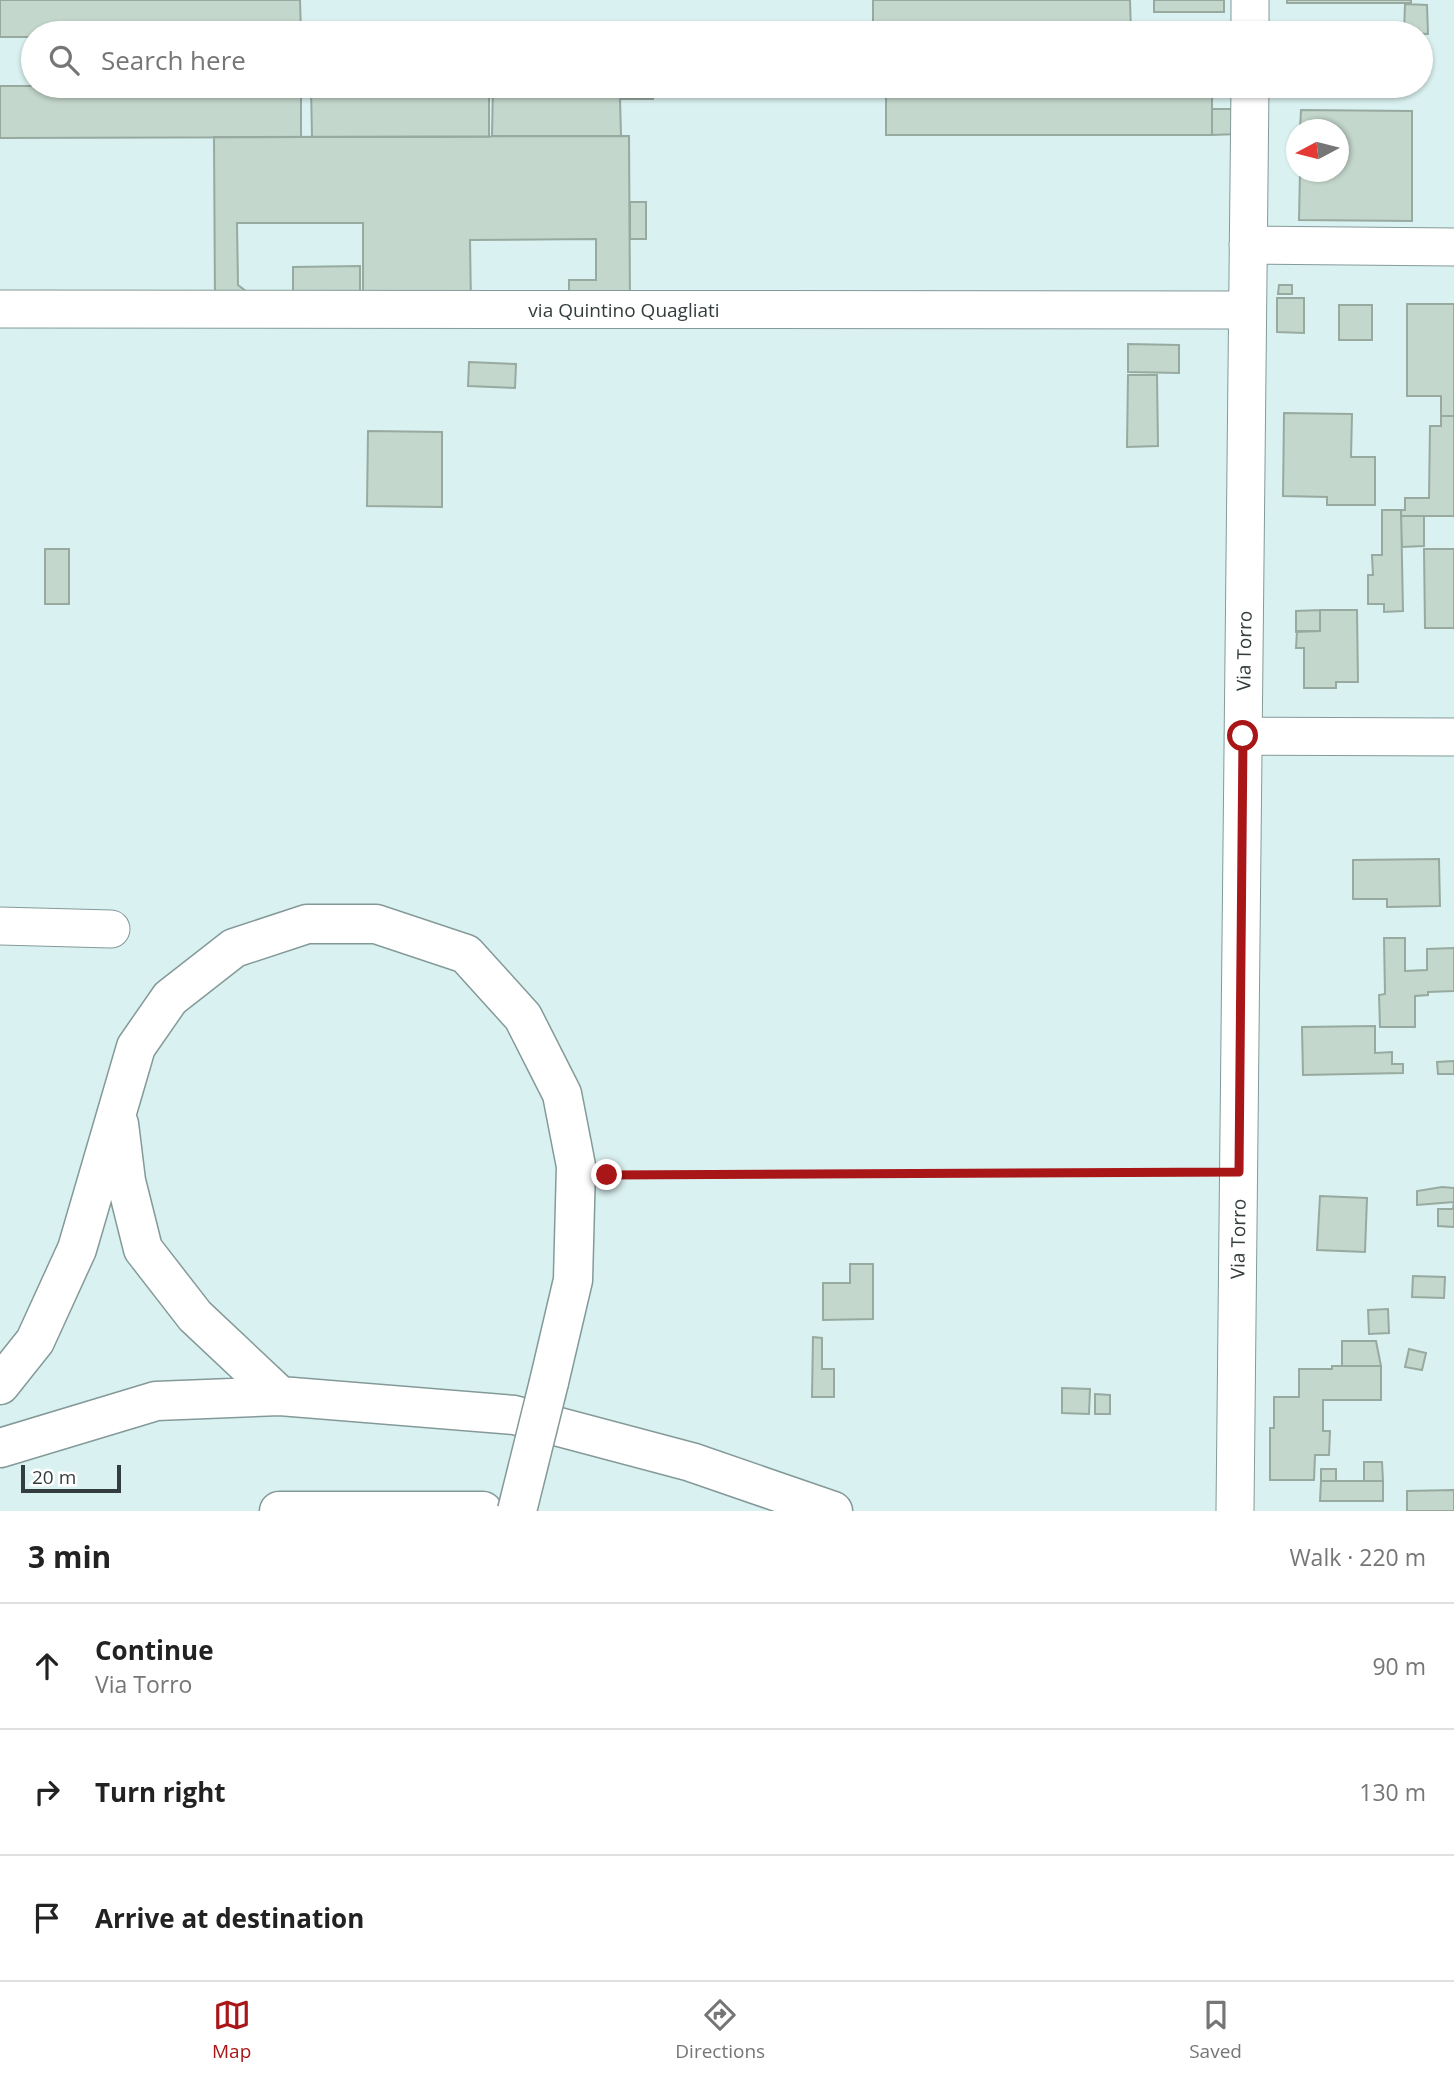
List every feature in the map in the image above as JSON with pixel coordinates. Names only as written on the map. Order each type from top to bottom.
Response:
[{"type":"highway","points":[[0,1385],[35,1340],[77,1249],[136,1047],[170,998],[234,947],[307,925],[376,924],[466,954],[523,1017],[562,1094],[576,1166],[573,1280],[517,1511]]},
{"type":"highway","points":[[118,1105],[126,1181],[143,1249],[195,1316],[280,1396]]},
{"type":"highway","points":[[0,1448],[156,1401],[280,1396],[514,1415],[691,1462],[833,1511]]},
{"type":"highway","points":[[279,1511],[483,1511]]},
{"type":"street","points":[[1250,0],[1250,21]]},
{"type":"street","name":"Via Torro","points":[[1235,1511],[1250,98]]},
{"type":"street","points":[[1248,245],[1454,247]]},
{"type":"street","name":"via Quintino Quagliati","points":[[0,309],[1247,310]]},
{"type":"street","points":[[1243,736],[1454,737]]},
{"type":"street","points":[[0,926],[111,929]]},
{"type":"path","points":[[607,1175],[1239,1172]]},
{"type":"building","points":[[0,0],[300,0],[301,21],[21,21],[21,37],[0,37]]},
{"type":"building","points":[[873,0],[1130,0],[1131,21],[873,21]]},
{"type":"building","points":[[1154,0],[1224,0],[1224,12],[1154,12]]},
{"type":"building","points":[[1287,0],[1411,0],[1411,3],[1287,3]]},
{"type":"building","points":[[1405,4],[1427,5],[1428,21],[1404,21]]},
{"type":"building","points":[[0,86],[21,86],[21,98],[301,98],[301,137],[0,138]]},
{"type":"building","points":[[311,98],[489,98],[489,137],[312,137]]},
{"type":"building","points":[[493,98],[653,98],[620,99],[621,136],[492,136]]},
{"type":"building","points":[[886,98],[1212,98],[1212,135],[886,135]]},
{"type":"building","points":[[1212,109],[1239,109],[1238,134],[1212,135]]},
{"type":"building","points":[[1301,110],[1412,111],[1412,221],[1299,220],[1300,182],[1349,182],[1349,119],[1301,119]]},
{"type":"building","points":[[629,136],[630,304],[569,305],[569,280],[596,280],[596,239],[470,240],[471,306],[363,306],[363,223],[237,223],[238,285],[251,295],[215,303],[214,137]]},
{"type":"building","points":[[630,202],[646,202],[646,239],[630,239]]},
{"type":"building","points":[[360,266],[360,304],[293,304],[293,267]]},
{"type":"building","points":[[1279,285],[1292,285],[1292,294],[1278,294]]},
{"type":"building","points":[[1277,298],[1304,298],[1304,333],[1277,332]]},
{"type":"building","points":[[1407,304],[1454,304],[1454,416],[1441,416],[1441,396],[1407,396]]},
{"type":"building","points":[[1339,305],[1372,305],[1372,340],[1339,340]]},
{"type":"building","points":[[1128,344],[1179,345],[1179,373],[1128,372]]},
{"type":"building","points":[[469,362],[516,364],[515,388],[468,386]]},
{"type":"building","points":[[1128,375],[1157,375],[1158,446],[1127,447]]},
{"type":"building","points":[[1284,413],[1352,414],[1351,457],[1375,457],[1375,505],[1327,505],[1327,497],[1283,496]]},
{"type":"building","points":[[1441,416],[1454,416],[1454,516],[1401,516],[1401,510],[1405,510],[1405,498],[1429,498],[1430,426],[1441,426]]},
{"type":"building","points":[[368,431],[442,432],[442,507],[367,506]]},
{"type":"building","points":[[1382,510],[1401,510],[1403,611],[1384,612],[1384,604],[1368,604],[1368,575],[1373,575],[1372,555],[1382,555]]},
{"type":"building","points":[[1401,516],[1424,516],[1424,546],[1402,547]]},
{"type":"building","points":[[45,549],[69,549],[69,604],[45,604]]},
{"type":"building","points":[[1424,549],[1454,549],[1454,628],[1425,628]]},
{"type":"building","points":[[1320,610],[1357,610],[1358,682],[1336,682],[1336,688],[1304,688],[1304,648],[1296,648],[1297,631],[1320,631]]},
{"type":"building","points":[[1320,610],[1320,631],[1296,632],[1296,611]]},
{"type":"building","points":[[1439,859],[1440,906],[1387,907],[1387,899],[1353,899],[1353,860]]},
{"type":"building","points":[[1384,938],[1405,938],[1405,971],[1427,970],[1427,949],[1454,948],[1454,991],[1428,992],[1428,995],[1415,996],[1415,1027],[1380,1027],[1379,995],[1385,994]]},
{"type":"building","points":[[1375,1026],[1375,1053],[1392,1052],[1392,1064],[1403,1064],[1403,1073],[1303,1075],[1302,1027]]},
{"type":"building","points":[[1454,1061],[1454,1074],[1438,1074],[1437,1062]]},
{"type":"building","points":[[1454,1188],[1454,1202],[1417,1205],[1417,1191]]},
{"type":"building","points":[[1320,1196],[1367,1198],[1365,1252],[1317,1250]]},
{"type":"building","points":[[1454,1202],[1454,1227],[1438,1226],[1438,1209],[1453,1209]]},
{"type":"building","points":[[850,1264],[873,1264],[873,1319],[823,1320],[823,1283],[850,1283]]},
{"type":"building","points":[[1413,1276],[1445,1277],[1444,1298],[1412,1297]]},
{"type":"building","points":[[1388,1309],[1389,1333],[1369,1334],[1368,1310]]},
{"type":"building","points":[[813,1337],[822,1338],[822,1369],[834,1369],[834,1397],[812,1397]]},
{"type":"building","points":[[1342,1341],[1376,1341],[1381,1366],[1342,1366]]},
{"type":"building","points":[[1409,1349],[1426,1353],[1422,1370],[1405,1367]]},
{"type":"building","points":[[1332,1366],[1381,1366],[1381,1400],[1323,1400],[1323,1431],[1330,1431],[1329,1455],[1315,1455],[1314,1480],[1270,1480],[1270,1428],[1274,1428],[1274,1397],[1299,1397],[1299,1369],[1332,1369]]},
{"type":"building","points":[[1062,1388],[1090,1389],[1089,1414],[1062,1413]]},
{"type":"building","points":[[1095,1394],[1110,1395],[1110,1414],[1095,1414]]},
{"type":"building","points":[[1364,1462],[1382,1462],[1383,1481],[1364,1481]]},
{"type":"building","points":[[1321,1469],[1336,1469],[1336,1481],[1321,1481]]},
{"type":"building","points":[[1321,1481],[1383,1481],[1383,1501],[1320,1501]]},
{"type":"building","points":[[1454,1490],[1454,1511],[1407,1511],[1407,1491]]},
{"type":"route","points":[[607,1175],[1239,1172],[1243,736]]}]
